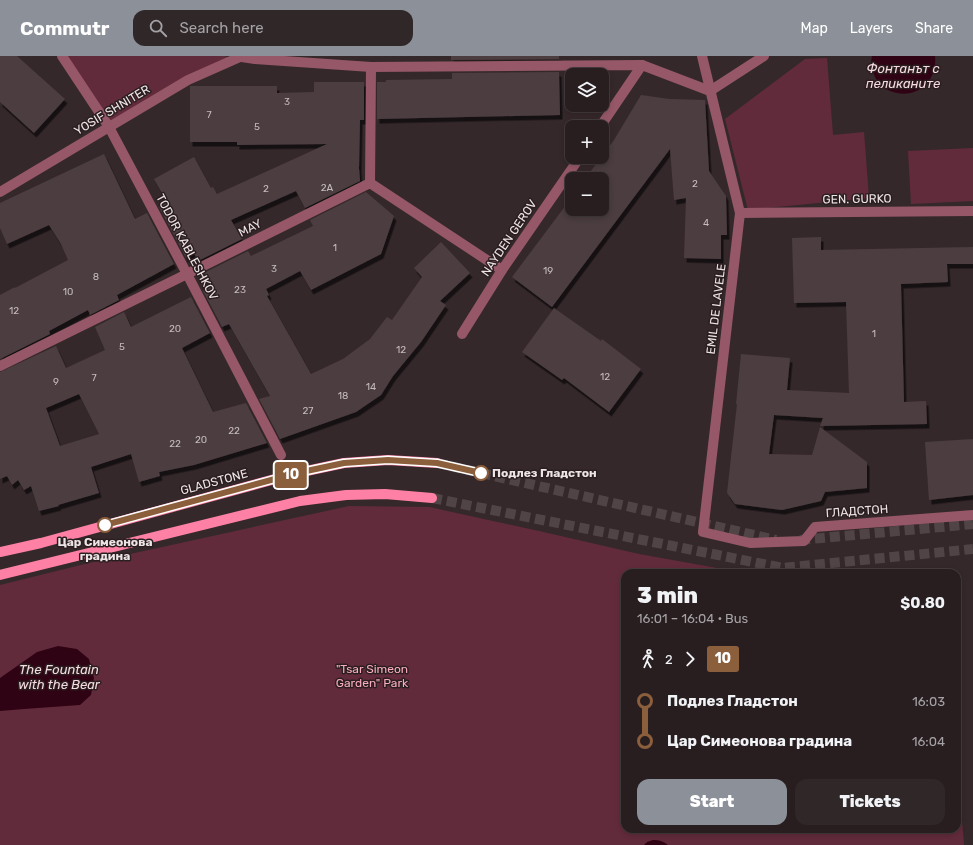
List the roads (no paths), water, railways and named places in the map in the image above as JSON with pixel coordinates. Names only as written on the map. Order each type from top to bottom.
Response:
[{"type":"main road","name":"GLADSTONE","points":[[0,552],[297,473],[344,463],[388,460],[437,463]]},
{"type":"main road","points":[[0,575],[300,501],[346,495],[385,494],[432,498]]},
{"type":"street","name":"TODOR KABLESHKOV","points":[[62,56],[109,127],[281,455]]},
{"type":"street","name":"YOSIF SHNITER","points":[[0,192],[188,80],[238,56]]},
{"type":"street","points":[[238,56],[371,67],[642,66],[710,91]]},
{"type":"street","points":[[702,56],[710,91]]},
{"type":"street","points":[[710,91],[764,56]]},
{"type":"street","points":[[605,120],[642,66]]},
{"type":"street","points":[[371,67],[370,182],[502,270]]},
{"type":"street","name":"EMIL DE LAVELE","points":[[703,532],[740,213],[710,91]]},
{"type":"street","name":"NAYDEN GEROV","points":[[462,334],[502,270],[575,164]]},
{"type":"street","name":"MAY","points":[[0,366],[370,182]]},
{"type":"street","name":"GEN. GURKO","points":[[740,213],[973,211]]},
{"type":"street","name":"ГЛАДСТОН","points":[[703,532],[750,543],[804,541],[815,528],[973,515]]},
{"type":"water","name":"Фонтанът с пеликаните","points":[[872,56],[935,56],[935,66],[933,74],[922,88],[907,94],[898,93],[882,87],[874,74],[871,62]]},
{"type":"water","name":"The Fountain with the Bear","points":[[58,646],[77,649],[89,659],[94,678],[91,695],[80,705],[0,711],[0,678],[37,652]]},
{"type":"water","points":[[653,840],[661,841],[668,845],[644,845]]},
{"type":"tunnel","points":[[437,463],[776,540]]},
{"type":"tunnel","points":[[432,498],[783,568],[973,549]]},
{"type":"tunnel","points":[[800,540],[973,524]]},
{"type":"place","name":"Подлез Гладстон","points":[[481,473]]},
{"type":"place","name":"Цар Симеонова градина","points":[[105,525]]},
{"type":"park label","name":"\"Tsar Simeon Garden\" Park","points":[[372,676]]}]
